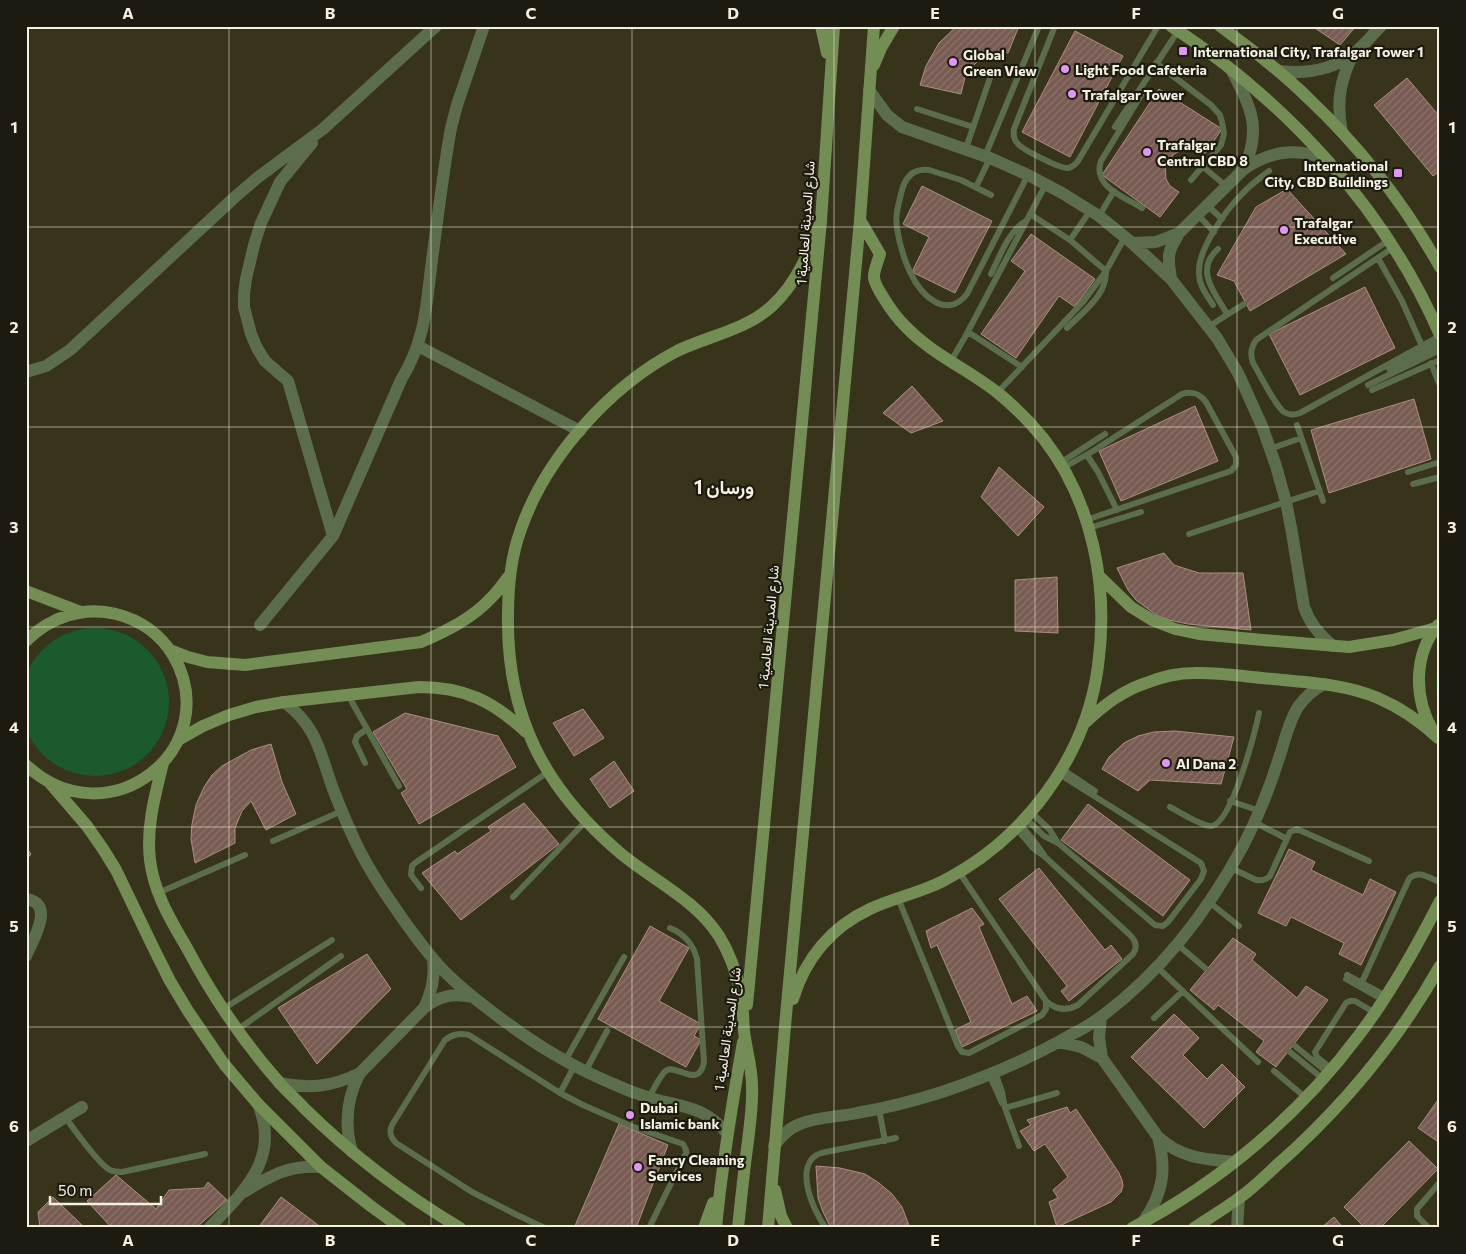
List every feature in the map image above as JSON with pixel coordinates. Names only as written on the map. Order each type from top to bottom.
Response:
[{"type":"street","points":[[333,536],[288,381],[265,361],[250,334],[244,301],[246,279],[254,244],[270,202],[285,176],[323,129],[436,26]]},
{"type":"street","points":[[260,625],[333,536],[401,380],[418,346],[426,314],[451,128],[484,26]]},
{"type":"street","points":[[822,26],[830,77]]},
{"type":"street","name":"شارع المدينة العالمية 1","points":[[716,1228],[727,1133],[744,1035],[821,221],[834,26]]},
{"type":"street","points":[[768,1221],[860,220],[874,26]]},
{"type":"street","points":[[870,74],[894,26]]},
{"type":"street","points":[[1220,26],[1279,71],[1342,132],[1366,159],[1399,202],[1440,267]]},
{"type":"street","points":[[1342,132],[1338,112],[1339,91],[1348,65],[1354,54],[1381,26]]},
{"type":"street","points":[[1174,28],[1232,71],[1281,113],[1351,189],[1392,244],[1418,290],[1440,336]]},
{"type":"street","points":[[1279,71],[1313,71],[1335,65],[1354,54]]},
{"type":"street","points":[[1232,71],[1249,105],[1254,131],[1249,157],[1244,168]]},
{"type":"street","points":[[869,90],[887,115],[902,127],[966,148],[1028,175],[1094,213],[1128,240],[1171,279],[1208,327],[1238,373],[1251,399],[1270,449],[1286,502],[1304,607],[1308,619],[1315,629],[1333,646]]},
{"type":"street","points":[[26,372],[46,366],[70,350],[242,191],[306,140],[323,129]]},
{"type":"street","points":[[1171,279],[1169,256],[1179,234],[1244,168],[1269,155],[1283,152],[1312,154],[1324,158]]},
{"type":"street","points":[[785,1026],[797,985],[806,965],[818,947],[834,932],[870,908],[942,882],[959,872],[993,848],[1023,821],[1046,794],[1060,772],[1086,722],[1098,668],[1101,641],[1102,613],[1096,554],[1088,524],[1076,493],[1061,466],[1043,438],[997,392],[922,342],[893,313],[882,296],[874,277],[880,254],[860,220]]},
{"type":"street","points":[[738,1228],[752,1103],[752,1086],[750,1060],[744,1035],[741,994],[731,963],[718,935],[704,918],[690,905],[622,855],[586,821],[559,789],[548,772],[528,733],[519,708],[513,682],[508,629],[510,575],[520,531],[528,510],[550,471],[580,431],[612,396],[654,364],[702,340],[742,325],[769,309],[784,294],[800,269],[821,221]]},
{"type":"street","points":[[1128,240],[1156,242],[1179,234]]},
{"type":"street","points":[[418,346],[580,431]]},
{"type":"street","points":[[170,650],[206,662],[245,665],[421,642],[447,631],[471,616],[492,597],[510,575]]},
{"type":"street","points":[[1099,576],[1132,607],[1152,620],[1175,629],[1199,634],[1350,647],[1408,637],[1438,626]]},
{"type":"street","points":[[26,591],[81,612]]},
{"type":"street","points":[[26,641],[35,632],[64,616],[95,611],[110,612],[124,616],[137,622],[160,639],[170,650],[182,674],[186,701],[184,721],[178,740],[163,763],[150,776],[135,785],[101,794],[83,794],[66,790],[50,783],[26,765]]},
{"type":"street","points":[[1438,626],[1422,656],[1419,690],[1422,707],[1439,739]]},
{"type":"street","points":[[1086,722],[1124,692],[1146,682],[1169,676],[1194,673],[1218,674],[1324,684],[1360,692],[1410,715],[1439,739]]},
{"type":"street","points":[[774,1146],[781,1136],[790,1129],[811,1120],[878,1109],[941,1092],[992,1073],[1058,1042],[1101,1017],[1130,993],[1177,944],[1209,902],[1244,845],[1257,816],[1297,709],[1308,695],[1324,684]]},
{"type":"street","points":[[178,740],[203,726],[256,706],[419,687],[454,689],[470,694],[501,710],[528,733]]},
{"type":"street","points":[[284,702],[311,729],[356,843],[381,888],[445,972],[473,997],[526,1037],[575,1067],[649,1098],[703,1112],[727,1133]]},
{"type":"street","points":[[163,763],[151,814],[149,830],[150,862],[158,893],[164,907],[222,1009],[279,1083],[322,1125],[352,1152],[399,1188],[460,1228]]},
{"type":"street","points":[[50,783],[87,826],[103,849],[116,870],[152,947],[188,1011],[224,1064],[258,1104],[321,1166],[401,1228]]},
{"type":"street","points":[[26,899],[35,901],[40,906],[42,913],[41,920],[26,956]]},
{"type":"street","points":[[1138,1225],[1189,1196],[1234,1162],[1305,1099],[1328,1074],[1375,1013],[1412,955],[1440,901]]},
{"type":"street","points":[[424,1008],[434,979],[433,958]]},
{"type":"street","points":[[1194,1228],[1239,1198],[1310,1135],[1363,1077],[1407,1020],[1440,966]]},
{"type":"street","points":[[352,1152],[348,1139],[347,1112],[351,1092],[360,1073],[424,1008],[437,999],[452,995],[473,997]]},
{"type":"street","points":[[1101,1017],[1099,1038],[1102,1058],[1158,1137],[1168,1146],[1188,1156],[1234,1162]]},
{"type":"street","points":[[1058,1042],[1081,1047],[1102,1058]]},
{"type":"street","points":[[279,1083],[306,1087],[320,1086],[334,1084],[360,1073]]},
{"type":"street","points":[[210,1228],[240,1195],[258,1167],[265,1147],[265,1125],[258,1104]]},
{"type":"street","points":[[26,1141],[82,1107]]},
{"type":"street","points":[[1138,1225],[1156,1200],[1163,1175],[1163,1162],[1158,1137]]},
{"type":"street","points":[[240,1195],[262,1180],[284,1170],[302,1166],[321,1166]]},
{"type":"street","points":[[772,1172],[776,1198],[786,1228]]},
{"type":"street","points":[[704,1228],[720,1182]]},
{"type":"street","points":[[1237,1228],[1239,1198]]},
{"type":"lane","points":[[976,187],[1039,26]]},
{"type":"lane","points":[[1055,26],[1013,134],[1017,142],[1024,148],[1061,167],[1068,168],[1078,161],[1158,26]]},
{"type":"lane","points":[[1115,128],[1156,63],[1174,28]]},
{"type":"lane","points":[[1440,56],[1440,62]]},
{"type":"lane","points":[[1156,63],[1211,105],[1220,115],[1224,128],[1221,145],[1191,180]]},
{"type":"lane","points":[[966,148],[990,78]]},
{"type":"lane","points":[[1142,92],[1099,166],[1100,178],[1107,187],[1142,208]]},
{"type":"lane","points":[[917,109],[973,127]]},
{"type":"lane","points":[[1202,166],[1226,186]]},
{"type":"lane","points":[[991,194],[945,174],[924,169],[909,175],[902,190],[896,227],[909,271],[921,290],[933,300],[943,305],[954,305],[960,302],[967,294],[1028,175]]},
{"type":"lane","points":[[1213,305],[1204,291],[1199,275],[1204,249],[1222,219],[1243,193],[1269,172]]},
{"type":"lane","points":[[951,361],[1046,184]]},
{"type":"lane","points":[[1070,240],[1114,191]]},
{"type":"lane","points":[[1208,205],[1222,219]]},
{"type":"lane","points":[[1030,214],[1070,240],[1106,271],[1107,277],[1103,289],[1068,328]]},
{"type":"lane","points":[[1198,215],[1214,232]]},
{"type":"lane","points":[[991,274],[1013,232],[1027,221]]},
{"type":"lane","points":[[997,392],[1083,302],[1128,240]]},
{"type":"lane","points":[[1392,244],[1378,258],[1256,340],[1251,350],[1253,363],[1279,406],[1286,413],[1295,414],[1440,336]]},
{"type":"lane","points":[[1333,278],[1392,244]]},
{"type":"lane","points":[[1218,249],[1210,258],[1207,275],[1227,314]]},
{"type":"lane","points":[[1378,258],[1402,302],[1422,346]]},
{"type":"lane","points":[[1208,327],[1244,304]]},
{"type":"lane","points":[[968,332],[1022,367]]},
{"type":"lane","points":[[1369,385],[1440,343]]},
{"type":"lane","points":[[1369,385],[1440,350]]},
{"type":"lane","points":[[1369,385],[1440,360]]},
{"type":"lane","points":[[1431,363],[1440,386]]},
{"type":"lane","points":[[1061,466],[1087,455],[1182,394],[1191,392],[1200,395],[1206,402],[1236,458],[1236,465],[1231,471],[1117,510],[1088,524]]},
{"type":"lane","points":[[1296,425],[1323,502]]},
{"type":"lane","points":[[1061,466],[1105,434]]},
{"type":"lane","points":[[1270,449],[1301,438]]},
{"type":"lane","points":[[1087,455],[1117,510]]},
{"type":"lane","points":[[1408,472],[1440,462]]},
{"type":"lane","points":[[1412,484],[1440,477]]},
{"type":"lane","points":[[1189,534],[1319,491]]},
{"type":"lane","points":[[1088,524],[1142,512]]},
{"type":"lane","points":[[348,695],[399,786]]},
{"type":"lane","points":[[1170,807],[1204,824],[1212,826],[1220,821],[1248,758],[1259,713]]},
{"type":"lane","points":[[365,763],[355,742],[357,736],[367,729]]},
{"type":"lane","points":[[421,888],[411,875],[412,866],[415,863],[548,772]]},
{"type":"lane","points":[[1060,772],[1095,791]]},
{"type":"lane","points":[[1023,821],[1044,836],[1058,843],[1158,926],[1166,924],[1203,875],[1203,866],[1198,860],[1060,772]]},
{"type":"lane","points":[[1230,801],[1257,816],[1287,839]]},
{"type":"lane","points":[[273,842],[342,810]]},
{"type":"lane","points":[[513,897],[586,821]]},
{"type":"lane","points":[[959,872],[1046,1002],[1062,1009],[1078,1006],[1133,954],[1136,942],[1044,856],[1032,848],[1023,821]]},
{"type":"lane","points":[[1230,868],[1256,880],[1267,879],[1292,830],[1300,830],[1369,861]]},
{"type":"lane","points":[[158,893],[245,855]]},
{"type":"lane","points":[[1362,982],[1409,879],[1413,874],[1420,873],[1440,882]]},
{"type":"lane","points":[[898,898],[962,1052],[969,1053],[1042,1015],[1046,1009],[1046,1002]]},
{"type":"lane","points":[[1209,902],[1239,926]]},
{"type":"lane","points":[[649,1098],[663,1074],[668,1070],[674,1069],[688,1075],[693,1075],[702,1069],[704,1062],[695,951],[688,938],[670,928]]},
{"type":"lane","points":[[222,1009],[332,940]]},
{"type":"lane","points":[[1177,944],[1205,968]]},
{"type":"lane","points":[[237,1030],[341,956]]},
{"type":"lane","points":[[560,1092],[575,1067],[624,957]]},
{"type":"lane","points":[[1157,967],[1258,1062]]},
{"type":"lane","points":[[1347,977],[1362,982],[1385,998],[1347,977]]},
{"type":"lane","points":[[1154,1018],[1183,991]]},
{"type":"lane","points":[[1328,1074],[1315,1052],[1346,1004],[1353,1000],[1375,1013]]},
{"type":"lane","points":[[575,1067],[607,1032]]},
{"type":"lane","points":[[545,1228],[489,1201],[449,1178],[393,1140],[390,1132],[392,1125],[445,1040],[456,1034],[474,1038],[560,1092],[607,1116],[680,1142],[685,1147],[686,1153],[649,1228]]},
{"type":"lane","points":[[1295,1046],[1328,1074]]},
{"type":"lane","points":[[1290,1052],[1328,1074]]},
{"type":"lane","points":[[1273,1072],[1305,1099]]},
{"type":"lane","points":[[992,1073],[997,1094],[1005,1108],[1019,1146]]},
{"type":"lane","points":[[1005,1108],[1057,1092]]},
{"type":"lane","points":[[878,1109],[885,1141]]},
{"type":"lane","points":[[65,1117],[101,1163],[116,1172],[205,1154]]},
{"type":"lane","points":[[826,1228],[817,1214],[810,1194],[807,1173],[809,1162],[821,1153],[896,1138]]},
{"type":"lane","points":[[1429,1228],[1417,1216],[1417,1209],[1440,1182]]},
{"type":"green space","points":[[95,628],[110,629],[123,633],[148,649],[164,674],[168,687],[168,717],[164,730],[148,755],[123,771],[110,775],[95,776],[80,775],[67,771],[42,755],[26,730],[22,717],[21,702],[22,687],[26,674],[42,649],[67,633],[80,629]]},
{"type":"green space","points":[[1440,661],[1440,706],[1436,684]]},
{"type":"building","name":"Global Green View","points":[[957,26],[1019,26],[1008,53],[998,52],[982,57],[966,73],[961,94],[920,85],[926,66],[939,43]]},
{"type":"building","points":[[1312,26],[1356,26],[1340,45]]},
{"type":"building","name":"Trafalgar Tower","points":[[1075,31],[1123,56],[1070,157],[1022,132]]},
{"type":"building","points":[[1407,78],[1440,117],[1440,171],[1433,176],[1374,105]]},
{"type":"building","name":"Trafalgar Central CBD 8","points":[[1159,89],[1222,129],[1204,155],[1191,150],[1180,151],[1174,154],[1165,165],[1166,179],[1170,186],[1179,192],[1160,217],[1102,175]]},
{"type":"building","points":[[922,186],[992,221],[955,293],[912,272],[929,237],[903,224]]},
{"type":"building","name":"Trafalgar Executive","points":[[1287,189],[1346,254],[1250,311],[1234,281],[1217,275],[1256,207]]},
{"type":"building","points":[[1031,234],[1095,279],[1075,307],[1059,296],[1016,358],[981,334],[1025,271],[1011,261]]},
{"type":"building","points":[[1365,287],[1395,348],[1300,395],[1269,334]]},
{"type":"building","points":[[912,386],[943,421],[911,433],[883,413]]},
{"type":"building","points":[[1414,399],[1431,459],[1329,493],[1311,430]]},
{"type":"building","points":[[1195,406],[1218,461],[1121,501],[1099,451]]},
{"type":"building","points":[[999,467],[1044,507],[1018,536],[981,497]]},
{"type":"building","points":[[1164,553],[1174,565],[1199,573],[1243,573],[1251,630],[1188,624],[1169,620],[1156,615],[1136,600],[1128,590],[1117,568]]},
{"type":"building","points":[[1057,577],[1058,633],[1015,631],[1015,580]]},
{"type":"building","points":[[583,709],[604,738],[574,756],[553,723]]},
{"type":"building","points":[[405,713],[498,736],[516,767],[419,824],[401,793],[407,789],[373,732]]},
{"type":"building","name":"Al Dana 2","points":[[1175,731],[1234,737],[1221,784],[1150,780],[1138,791],[1102,769],[1109,757],[1124,743],[1138,736],[1154,732]]},
{"type":"building","points":[[271,744],[282,782],[296,814],[266,830],[251,801],[242,811],[235,828],[235,843],[195,863],[191,839],[192,824],[196,805],[204,787],[212,775],[222,766],[251,750]]},
{"type":"building","points":[[614,761],[634,791],[610,808],[590,779]]},
{"type":"building","points":[[524,803],[559,844],[461,920],[422,873],[455,851],[457,854],[491,831],[488,827]]},
{"type":"building","points":[[1088,804],[1190,880],[1163,916],[1061,840]]},
{"type":"building","points":[[26,847],[31,854],[26,860]]},
{"type":"building","points":[[1289,849],[1315,862],[1311,870],[1363,895],[1370,879],[1396,892],[1361,965],[1339,954],[1344,943],[1291,917],[1286,926],[1258,913]]},
{"type":"building","points":[[1039,868],[1105,950],[1111,945],[1122,959],[1069,1001],[1061,991],[1067,986],[999,899]]},
{"type":"building","points":[[972,908],[984,924],[979,927],[1012,1004],[1027,996],[1037,1011],[962,1047],[955,1030],[971,1022],[937,945],[931,948],[926,931]]},
{"type":"building","points":[[650,926],[689,948],[659,1001],[701,1024],[694,1036],[701,1040],[686,1067],[598,1019]]},
{"type":"building","points":[[1233,938],[1256,954],[1252,960],[1297,998],[1306,986],[1328,1000],[1276,1067],[1256,1052],[1264,1041],[1218,1005],[1214,1010],[1190,990]]},
{"type":"building","points":[[367,954],[391,989],[317,1064],[278,1008]]},
{"type":"building","points":[[1174,1014],[1199,1038],[1183,1055],[1207,1079],[1222,1064],[1245,1087],[1204,1128],[1131,1057]]},
{"type":"building","points":[[1440,1097],[1440,1143],[1418,1128]]},
{"type":"building","points":[[1067,1107],[1070,1113],[1076,1109],[1119,1173],[1123,1186],[1121,1192],[1111,1202],[1057,1227],[1049,1202],[1058,1198],[1053,1190],[1068,1177],[1045,1144],[1034,1151],[1020,1131],[1031,1125],[1027,1120]]},
{"type":"building","points":[[619,1124],[668,1145],[636,1228],[574,1228]]},
{"type":"building","points":[[1409,1141],[1438,1169],[1380,1228],[1365,1228],[1344,1207]]},
{"type":"building","points":[[816,1166],[840,1168],[865,1174],[879,1183],[892,1194],[902,1207],[910,1228],[831,1228],[818,1198]]},
{"type":"building","points":[[116,1175],[156,1209],[169,1190],[204,1188],[208,1182],[227,1200],[196,1228],[112,1228],[87,1201]]},
{"type":"building","points":[[53,1197],[85,1228],[40,1228],[38,1212]]},
{"type":"building","points":[[281,1197],[322,1228],[258,1228]]},
{"type":"building","points":[[1334,1217],[1343,1228],[1321,1228]]},
{"type":"place","name":"International City, Trafalgar Tower 1","points":[[1183,51]]},
{"type":"place","name":"Global Green View","points":[[953,62]]},
{"type":"place","name":"Light Food Cafeteria","points":[[1065,69]]},
{"type":"place","name":"Trafalgar Tower","points":[[1072,94]]},
{"type":"place","name":"Trafalgar Central CBD 8","points":[[1147,152]]},
{"type":"place","name":"International City, CBD Buildings","points":[[1398,173]]},
{"type":"place","name":"Trafalgar Executive","points":[[1284,230]]},
{"type":"place","name":"Al Dana 2","points":[[1166,763]]},
{"type":"place","name":"Dubai Islamic bank","points":[[630,1115]]},
{"type":"place","name":"Fancy Cleaning Services","points":[[638,1167]]},
{"type":"district","name":"ورسان 1","points":[[724,486]]}]
